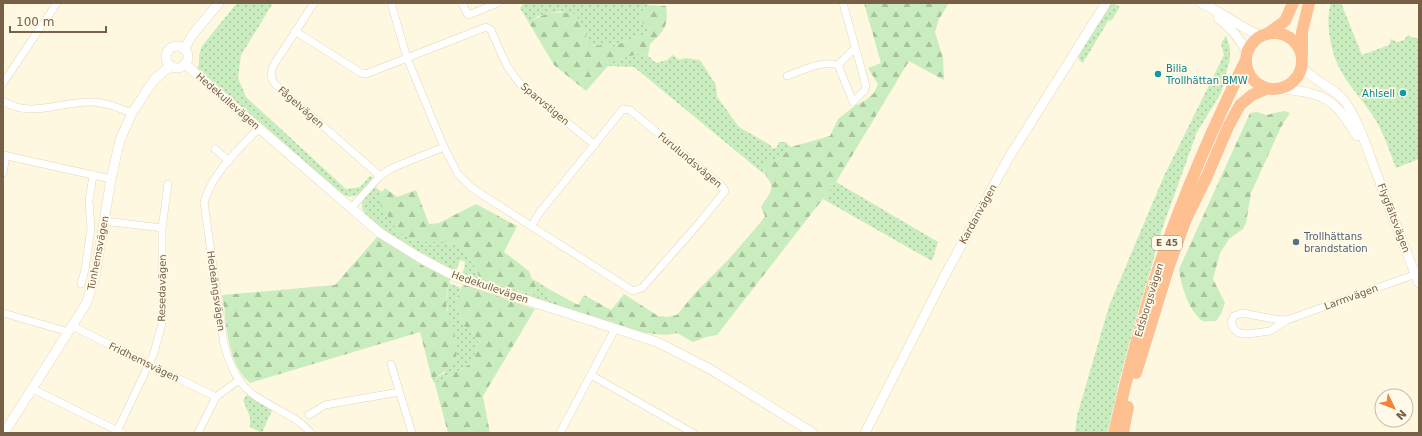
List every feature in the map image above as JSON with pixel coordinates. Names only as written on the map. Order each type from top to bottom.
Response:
[{"type":"highway","name":"E 45","points":[[1246,57],[1252,43],[1285,20],[1292,3]]},
{"type":"highway","points":[[1282,89],[1295,81],[1300,72],[1302,62],[1302,32],[1309,3]]},
{"type":"highway","points":[[1264,35],[1276,33],[1290,38],[1296,44],[1302,62]]},
{"type":"highway","points":[[1246,57],[1248,72],[1251,79],[1256,84],[1266,89]]},
{"type":"highway","name":"Edsborgsvägen","points":[[1114,433],[1138,336],[1162,257],[1193,176],[1246,57]]},
{"type":"highway","name":"E 45","points":[[1266,89],[1282,89]]},
{"type":"highway","name":"Edsborgsvägen","points":[[1123,433],[1131,392],[1146,339],[1169,266],[1186,219],[1240,105],[1252,95],[1266,89]]},
{"type":"street","points":[[3,83],[57,3]]},
{"type":"street","points":[[184,49],[193,34],[219,3]]},
{"type":"street","name":"Fågelvägen","points":[[314,3],[273,66],[271,73],[272,80],[380,176]]},
{"type":"street","name":"Furulundsvägen","points":[[391,3],[407,58],[444,148],[458,174],[472,188],[531,226],[633,291],[638,291],[642,288],[724,192],[724,188],[630,110],[623,110],[540,212],[531,226]]},
{"type":"street","points":[[462,3],[468,15],[498,3]]},
{"type":"street","points":[[838,65],[854,102],[864,91],[866,86],[843,3]]},
{"type":"street","name":"Kardanvägen","points":[[865,433],[941,283],[1008,159],[1106,3]]},
{"type":"street","points":[[1201,3],[1215,9],[1249,31],[1264,35]]},
{"type":"street","points":[[1201,3],[1230,27],[1241,40],[1246,57]]},
{"type":"street","name":"Sparvstigen","points":[[407,58],[486,27],[493,35],[507,66],[520,84],[595,145]]},
{"type":"street","points":[[295,31],[361,73],[366,74],[407,58]]},
{"type":"street","points":[[176,46],[184,49],[187,57],[185,64],[178,68],[170,66],[166,58],[168,50],[176,46]]},
{"type":"street","points":[[838,65],[855,48]]},
{"type":"street","name":"Flygfältsvägen","points":[[1302,62],[1308,75],[1337,94],[1345,102],[1351,112],[1369,152],[1417,274],[1419,284]]},
{"type":"street","name":"Hedekullevägen","points":[[185,64],[380,233],[401,247],[456,277],[657,342],[736,384],[813,433]]},
{"type":"street","points":[[787,76],[823,64],[838,65]]},
{"type":"street","name":"Tunhemsvägen","points":[[4,433],[71,329],[91,293],[111,179],[120,140],[132,113],[155,79],[170,66]]},
{"type":"street","name":"Flygfältsvägen","points":[[1282,89],[1314,94],[1334,105],[1369,152]]},
{"type":"street","points":[[3,101],[13,107],[30,110],[80,102],[95,102],[132,113]]},
{"type":"street","name":"Hedeängsvägen","points":[[258,128],[211,184],[204,202],[224,344],[230,364],[238,380],[264,402],[299,421],[311,433]]},
{"type":"street","points":[[351,208],[380,176],[392,168],[444,148]]},
{"type":"street","points":[[215,149],[229,161]]},
{"type":"street","points":[[3,173],[5,155],[111,179]]},
{"type":"street","points":[[81,284],[85,270],[91,228],[89,201],[93,175]]},
{"type":"street","name":"Resedavägen","points":[[120,432],[149,364],[162,324],[162,228],[168,184]]},
{"type":"street","points":[[104,221],[162,228]]},
{"type":"street","name":"Larmvägen","points":[[1287,320],[1242,313],[1234,316],[1232,322],[1234,329],[1239,333],[1248,334],[1270,331],[1287,320],[1417,274]]},
{"type":"street","name":"Fridhemsvägen","points":[[3,313],[71,329],[149,364],[216,397]]},
{"type":"street","points":[[560,433],[615,329]]},
{"type":"street","points":[[391,364],[412,433]]},
{"type":"street","points":[[591,375],[693,433]]},
{"type":"street","points":[[198,433],[216,397],[238,380]]},
{"type":"street","points":[[33,389],[120,432]]},
{"type":"street","points":[[309,415],[325,405],[399,392]]},
{"type":"green space","points":[[237,3],[273,3],[241,55],[238,78],[246,97],[346,189],[360,187],[370,176],[374,178],[364,190],[357,195],[348,196],[342,194],[207,79],[197,68],[199,65],[199,55],[202,46]]},
{"type":"green space","points":[[524,3],[646,3],[648,5],[640,13],[649,28],[645,35],[630,39],[613,47],[605,45],[587,46],[585,28],[561,11],[538,16],[529,23],[520,8]]},
{"type":"green space","points":[[864,3],[949,3],[939,19],[935,32],[943,58],[944,80],[909,61],[836,182],[717,335],[693,342],[677,333],[667,335],[645,333],[553,304],[545,292],[547,288],[578,305],[584,295],[611,310],[624,294],[658,316],[667,317],[677,315],[695,293],[729,259],[765,216],[761,207],[771,190],[771,184],[764,172],[764,163],[772,159],[776,162],[791,147],[830,136],[838,119],[874,93],[878,84],[868,68],[881,63]]},
{"type":"green space","points":[[1113,3],[1120,7],[1112,20],[1108,21],[1083,63],[1080,61],[1078,56]]},
{"type":"green space","points":[[1331,3],[1341,3],[1362,55],[1389,45],[1391,39],[1397,42],[1404,40],[1408,35],[1414,38],[1419,38],[1419,159],[1396,168],[1375,119],[1340,69],[1331,45],[1328,16]]},
{"type":"green space","points":[[648,5],[666,6],[667,19],[662,32],[650,44],[648,56],[638,54],[615,60],[586,91],[554,65],[529,23],[551,13],[575,14],[585,28],[587,46],[605,45],[613,47],[630,39],[645,35],[649,28],[640,20],[640,13]]},
{"type":"green space","points":[[1226,35],[1230,48],[1230,59],[1221,93],[1197,132],[1162,229],[1119,382],[1110,433],[1075,433],[1077,416],[1109,306],[1164,176],[1224,55],[1221,44]]},
{"type":"green space","points":[[638,54],[648,56],[656,63],[667,60],[673,55],[679,60],[685,58],[700,60],[716,85],[717,97],[739,127],[770,145],[773,149],[777,147],[779,142],[786,142],[791,147],[776,162],[763,169],[764,174],[634,67],[608,66],[615,60]]},
{"type":"green space","points":[[1284,111],[1290,113],[1281,127],[1251,193],[1246,223],[1243,229],[1229,239],[1220,253],[1213,279],[1225,303],[1221,314],[1216,321],[1203,321],[1194,312],[1186,298],[1179,269],[1250,113],[1257,112],[1266,115]]},
{"type":"green space","points":[[836,182],[938,242],[932,261],[823,199]]},
{"type":"green space","points":[[375,187],[382,192],[379,196],[410,239],[430,242],[446,242],[460,246],[473,262],[479,276],[514,290],[535,294],[536,281],[547,288],[545,292],[553,304],[462,273],[465,262],[460,260],[456,271],[388,233],[366,214],[362,207],[364,198]]},
{"type":"green space","points":[[385,188],[397,197],[416,190],[429,224],[439,223],[476,204],[517,226],[504,252],[529,271],[532,279],[536,281],[535,294],[506,287],[479,276],[473,262],[460,246],[446,242],[430,242],[410,239],[398,232],[379,202],[379,196]]},
{"type":"green space","points":[[378,236],[425,267],[451,278],[447,290],[446,302],[457,345],[453,363],[445,371],[432,379],[420,332],[250,383],[242,375],[232,354],[222,295],[335,285]]},
{"type":"green space","points":[[449,283],[461,288],[455,302],[463,325],[479,340],[472,363],[435,384],[432,379],[445,373],[448,310],[446,301]]},
{"type":"green space","points":[[463,284],[535,309],[483,396],[490,433],[448,433],[435,384],[472,363],[479,340],[463,325],[455,302]]},
{"type":"green space","points":[[247,395],[272,410],[262,433],[250,427],[250,417],[243,400]]},
{"type":"place","name":"Bilia Trollhättan BMW","points":[[1158,74]]},
{"type":"place","name":"Ahlsell","points":[[1403,93]]},
{"type":"place","name":"Trollhättans brandstation","points":[[1296,242]]}]
